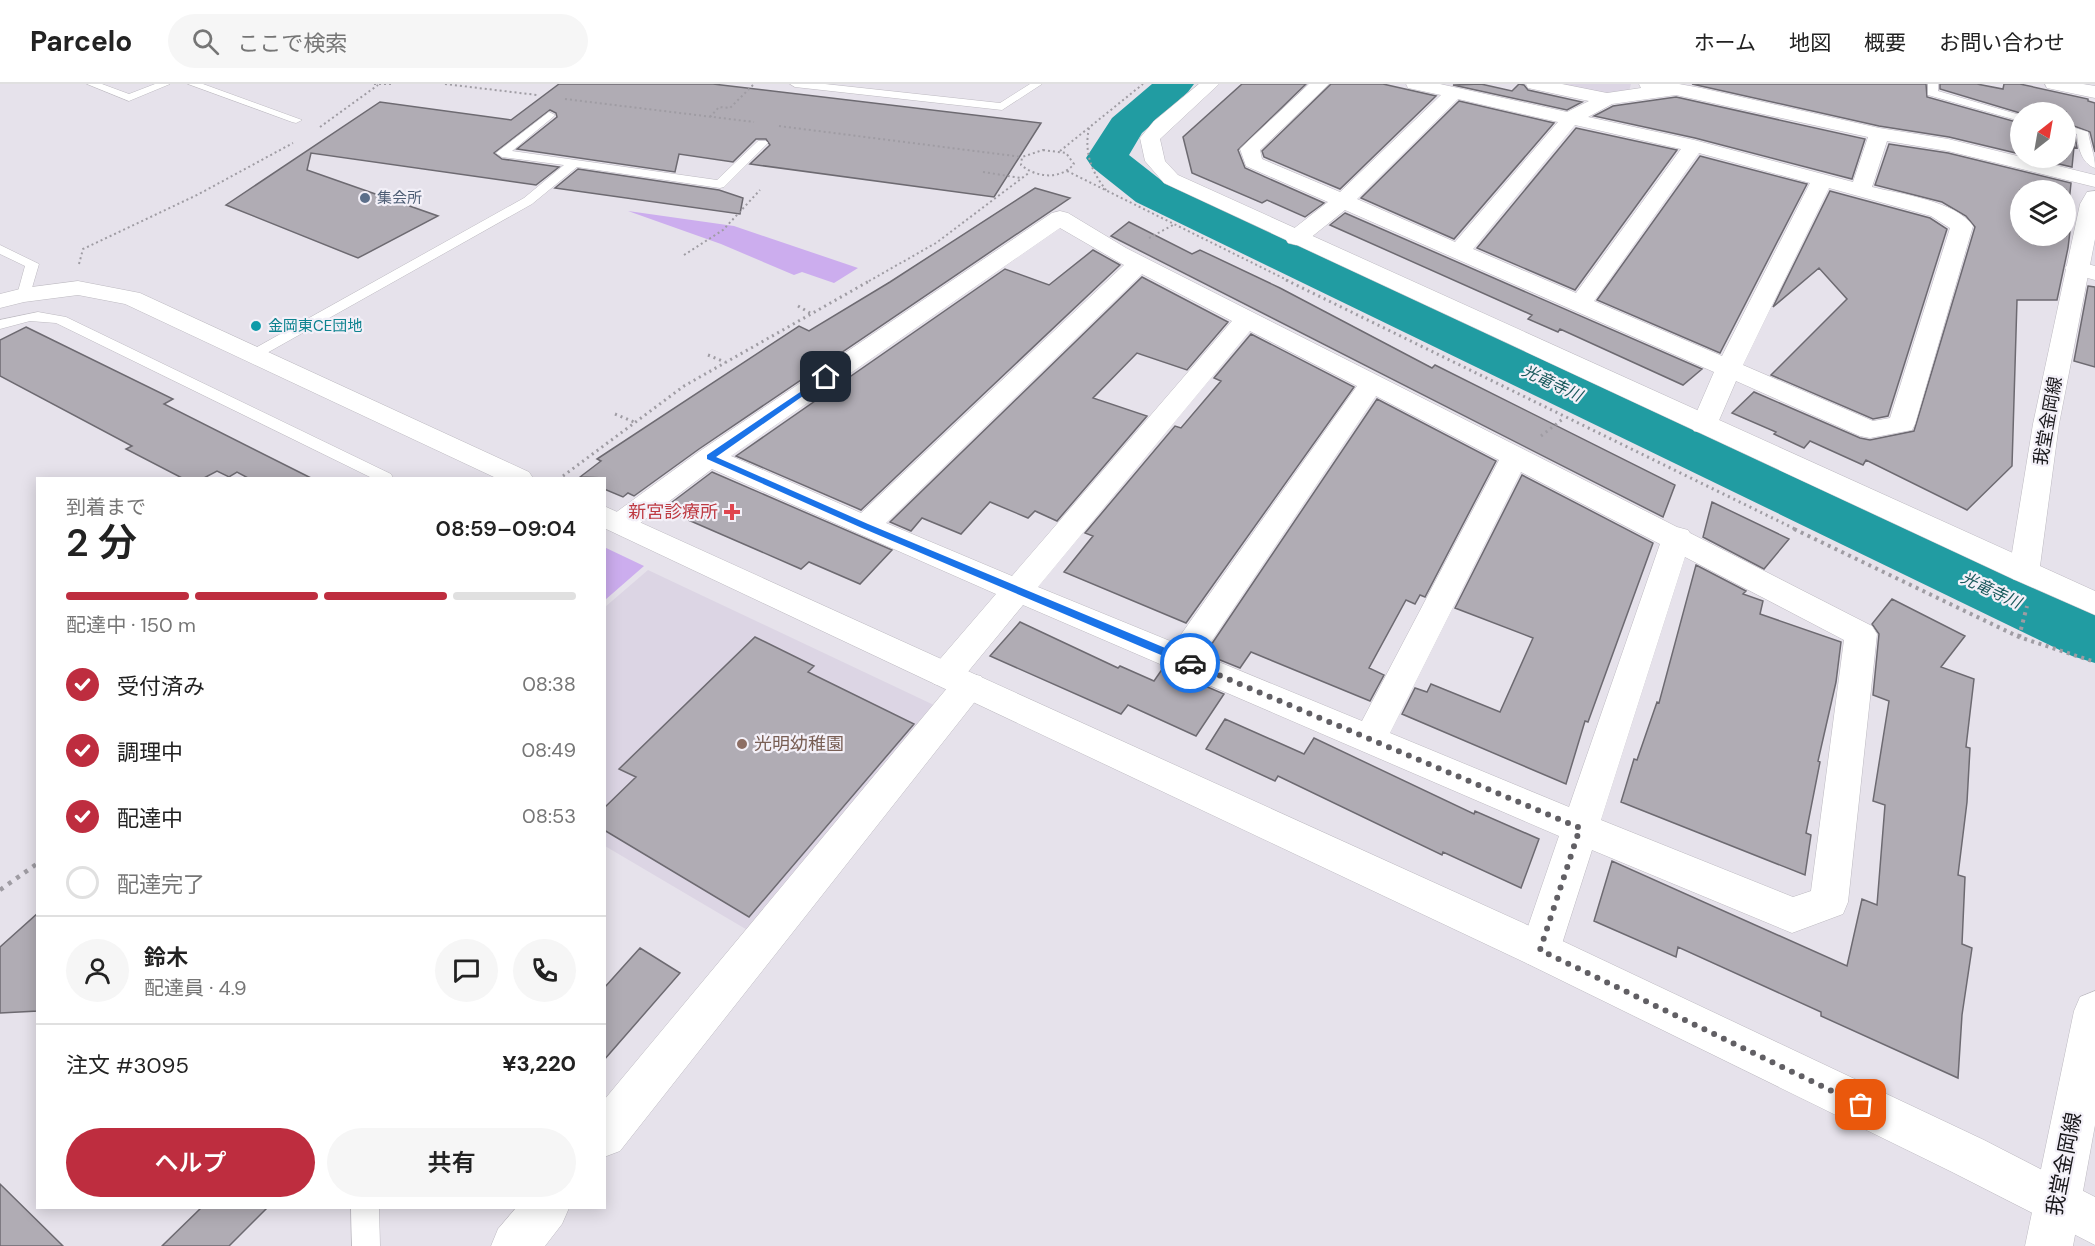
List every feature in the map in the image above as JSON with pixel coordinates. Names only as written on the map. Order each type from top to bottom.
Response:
[{"type":"street","points":[[1210,84],[1161,125],[1150,138],[1150,154],[1158,167],[1171,179],[2095,604]]},
{"type":"street","points":[[1320,84],[1250,149],[1253,162],[1870,430],[1902,424],[1962,226],[1939,211],[1694,146],[1572,117],[1415,84]]},
{"type":"street","points":[[1535,84],[1607,99]]},
{"type":"street","points":[[2054,84],[2095,92]]},
{"type":"street","points":[[1460,250],[1572,117],[1607,99],[1652,87],[1704,89],[1879,134],[1948,145],[2095,181]]},
{"type":"street","points":[[1296,238],[1343,201],[1454,93]]},
{"type":"street","points":[[1860,191],[1879,134]]},
{"type":"street","points":[[1580,304],[1694,146]]},
{"type":"street","points":[[1704,425],[1729,367],[1822,181]]},
{"type":"street","name":"我堂金岡線","points":[[2024,571],[2046,424],[2086,270],[2091,204],[2095,197]]},
{"type":"street","points":[[613,519],[710,457],[1060,218],[1139,264],[1677,537],[1861,634],[1829,902],[1792,915],[1369,740],[865,526],[710,457]]},
{"type":"street","points":[[865,526],[1139,264]]},
{"type":"street","points":[[12,298],[78,288],[132,298],[517,477]]},
{"type":"street","points":[[606,1132],[958,680],[1017,589],[1248,318]]},
{"type":"street","points":[[1182,659],[1372,383]]},
{"type":"street","points":[[1369,740],[1515,456]]},
{"type":"street","points":[[613,519],[1540,950],[1968,1156],[2095,1222]]},
{"type":"street","points":[[1540,950],[1677,537]]},
{"type":"street","name":"我堂金岡線","points":[[2049,1246],[2095,1011]]},
{"type":"street","points":[[515,1246],[545,1209]]},
{"type":"lane","points":[[92,84],[129,98],[165,84]]},
{"type":"lane","points":[[193,84],[296,120]]},
{"type":"lane","points":[[795,84],[1002,107],[1037,84]]},
{"type":"lane","points":[[1933,84],[1932,93],[2010,115]]},
{"type":"lane","points":[[549,115],[502,153],[720,184],[762,143]]},
{"type":"lane","points":[[2076,130],[2082,132],[2085,151],[2095,164]]},
{"type":"lane","points":[[253,355],[528,201],[575,164]]},
{"type":"lane","points":[[0,249],[32,264],[12,298]]},
{"type":"lane","points":[[0,325],[32,315],[49,316],[61,320],[383,477]]},
{"type":"lane","points":[[365,1209],[366,1246]]},
{"type":"path","points":[[374,84],[392,84]]},
{"type":"path","points":[[445,84],[547,97]]},
{"type":"path","points":[[710,117],[719,107],[730,108],[754,84]]},
{"type":"path","points":[[1060,151],[1143,84]]},
{"type":"path","points":[[316,129],[378,85]]},
{"type":"path","points":[[559,98],[761,123]]},
{"type":"path","points":[[772,125],[1022,157],[1043,150],[1060,151],[1074,160],[1074,164],[1067,171],[1054,175],[1030,172],[1021,165],[1022,157]]},
{"type":"path","points":[[1089,127],[1086,145],[1091,168],[1107,192]]},
{"type":"path","points":[[78,288],[78,266],[83,249],[198,195],[297,141]]},
{"type":"path","points":[[1067,171],[1564,418],[2019,637],[2095,662]]},
{"type":"path","points":[[983,172],[1022,178]]},
{"type":"path","points":[[563,476],[684,386],[936,243],[1030,172]]},
{"type":"path","points":[[684,255],[723,230],[760,190]]},
{"type":"path","points":[[798,306],[811,313]]},
{"type":"path","points":[[708,355],[725,362]]},
{"type":"path","points":[[615,414],[635,422]]},
{"type":"path","points":[[2019,637],[2027,604]]},
{"type":"path","points":[[0,890],[36,863]]},
{"type":"shaded area","points":[[1557,84],[1631,84],[1629,92],[1609,95]]},
{"type":"shaded area","points":[[628,211],[734,226],[858,268],[834,283],[802,272],[794,275],[721,244]]},
{"type":"shaded area","points":[[606,548],[644,566],[606,599]]},
{"type":"shaded area","points":[[648,570],[936,706],[749,931],[606,847],[606,606]]},
{"type":"building","points":[[559,84],[713,84],[1041,123],[994,197],[750,164],[770,145],[766,139],[756,139],[733,162],[679,154],[675,172],[517,149],[557,117],[556,113],[550,110],[494,153],[502,159],[559,167],[536,185],[311,153],[307,170],[438,216],[358,258],[226,205],[380,102],[511,120]]},
{"type":"building","points":[[1242,84],[1306,84],[1238,150],[1245,168],[1324,203],[1305,217],[1267,200],[1262,203],[1192,173],[1183,137]]},
{"type":"building","points":[[1331,84],[1383,84],[1436,96],[1340,189],[1264,157],[1262,151]]},
{"type":"building","points":[[1481,84],[1512,91],[1519,84],[1524,85],[1528,90],[1582,102],[1567,110],[1453,85]]},
{"type":"building","points":[[1692,84],[1926,84],[1927,97],[2010,120],[2010,152],[1949,137],[1879,126]]},
{"type":"building","points":[[1940,84],[1977,84],[2003,89],[2004,84],[2020,84],[2088,99],[2095,103],[2095,152],[2090,132],[2076,127],[2076,102],[2010,102],[2010,110],[1940,89]]},
{"type":"building","points":[[1676,97],[1865,139],[1852,179],[1695,138],[1594,116],[1613,106]]},
{"type":"building","points":[[1459,101],[1554,123],[1454,239],[1361,198]]},
{"type":"building","points":[[1576,128],[1677,150],[1575,290],[1477,248]]},
{"type":"building","points":[[1889,144],[1948,153],[2059,180],[2010,180],[2010,246],[2068,246],[2057,300],[2017,300],[2012,466],[1967,510],[1866,460],[1863,465],[1810,441],[1804,448],[1774,434],[1776,432],[1732,413],[1754,392],[1860,438],[1870,440],[1914,431],[1975,227],[1966,216],[1942,202],[1875,185]]},
{"type":"building","points":[[1700,156],[1807,184],[1720,353],[1597,300]]},
{"type":"building","points":[[578,169],[719,190],[743,198],[740,214],[555,188]]},
{"type":"building","points":[[1035,188],[1070,198],[699,449],[634,496],[628,493],[623,497],[606,490],[606,477],[580,477],[601,461],[597,459],[799,326],[809,331],[890,282]]},
{"type":"building","points":[[1830,191],[1930,218],[1947,229],[1888,416],[1873,419],[1771,375],[1847,299],[1819,268],[1773,307]]},
{"type":"building","points":[[1345,213],[1702,369],[1683,385],[1560,329],[1558,332],[1528,319],[1532,315],[1330,225]]},
{"type":"building","points":[[1129,222],[1192,254],[1200,250],[1280,288],[1432,368],[1435,365],[1675,485],[1663,517],[1111,236]]},
{"type":"building","points":[[1093,250],[1120,265],[861,510],[736,456],[1005,269],[1049,285]]},
{"type":"building","points":[[1142,277],[1228,322],[1187,370],[1137,353],[1093,398],[1147,416],[1057,521],[1035,511],[1028,518],[990,502],[961,534],[922,518],[911,531],[890,522]]},
{"type":"building","points":[[2088,286],[2095,287],[2095,367],[2074,361]]},
{"type":"building","points":[[26,327],[173,399],[164,404],[309,477],[246,477],[237,472],[229,477],[217,471],[206,477],[180,477],[126,449],[132,446],[0,376],[0,340]]},
{"type":"building","points":[[1251,334],[1354,387],[1186,623],[1064,572],[1093,536],[1085,533],[1175,426],[1181,428],[1221,381],[1214,378]]},
{"type":"building","points":[[1377,399],[1496,461],[1425,597],[1420,595],[1415,604],[1406,600],[1369,668],[1384,675],[1370,701],[1251,652],[1240,668],[1205,654]]},
{"type":"building","points":[[712,472],[892,550],[860,584],[809,562],[801,569],[663,509]]},
{"type":"building","points":[[1522,475],[1653,543],[1588,722],[1585,721],[1566,784],[1402,714],[1415,688],[1427,692],[1431,684],[1500,712],[1533,638],[1455,608]]},
{"type":"building","points":[[1712,502],[1789,539],[1764,569],[1703,537]]},
{"type":"building","points":[[1696,565],[1746,591],[1743,594],[1763,601],[1760,614],[1841,642],[1836,682],[1818,761],[1820,762],[1806,833],[1811,835],[1805,875],[1621,802],[1634,759],[1637,760],[1657,702],[1659,703]]},
{"type":"building","points":[[1892,599],[1965,636],[1941,667],[1974,679],[1966,747],[1970,748],[1967,802],[1958,875],[1965,877],[1962,944],[1972,948],[1962,1015],[1958,1078],[1821,1016],[1821,1012],[1678,947],[1676,957],[1594,921],[1612,861],[1847,966],[1862,899],[1877,905],[1885,805],[1873,801],[1889,701],[1873,695],[1879,634],[1872,624]]},
{"type":"building","points":[[1020,622],[1118,668],[1120,666],[1154,681],[1163,668],[1224,694],[1196,736],[1128,705],[1121,714],[990,656]]},
{"type":"building","points":[[755,637],[814,666],[808,672],[914,724],[749,917],[606,831],[606,806],[636,777],[619,769]]},
{"type":"building","points":[[1225,719],[1304,754],[1314,738],[1474,814],[1475,811],[1539,839],[1521,888],[1443,852],[1442,855],[1278,776],[1275,781],[1206,749]]},
{"type":"building","points":[[36,915],[36,1011],[0,1013],[0,947]]},
{"type":"building","points":[[640,948],[680,973],[606,1058],[606,986]]},
{"type":"building","points":[[0,1184],[63,1246],[0,1246]]},
{"type":"building","points":[[200,1209],[266,1209],[229,1246],[162,1246]]},
{"type":"waterway","name":"光竜寺川","points":[[1175,84],[1126,126],[1107,158],[1151,193],[2095,639]]},
{"type":"way so far","points":[[1190,663],[1580,828],[1540,950],[1861,1105]]},
{"type":"place","name":"集会所","points":[[365,198]]},
{"type":"place","name":"金岡東CE団地","points":[[256,326]]},
{"type":"place","name":"新宮診療所","points":[[732,512]]},
{"type":"place","name":"光明幼稚園","points":[[742,744]]},
{"type":"route","points":[[826,377],[710,457],[865,526],[1190,663]]}]
